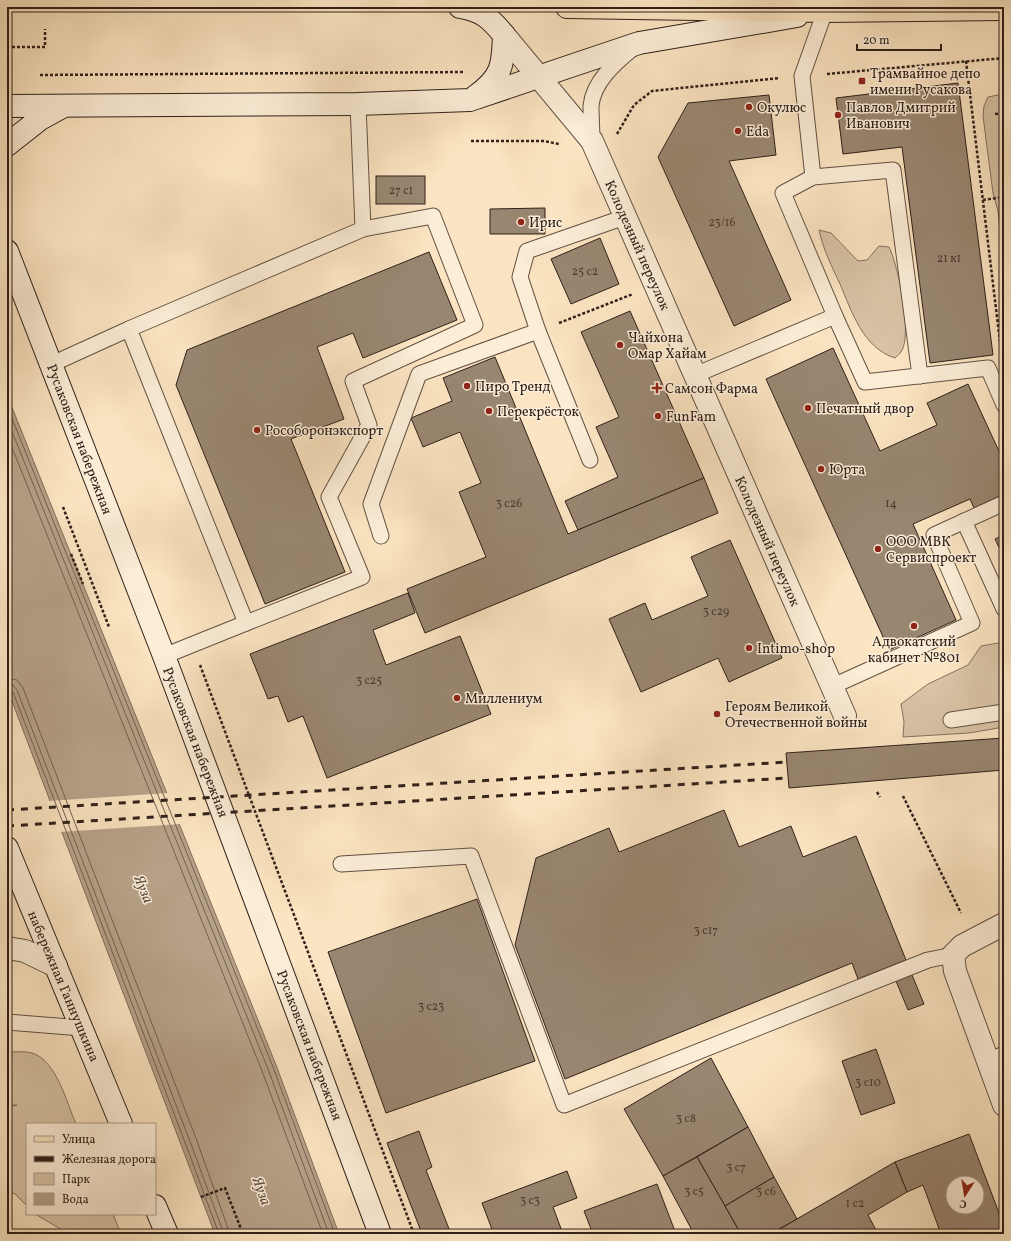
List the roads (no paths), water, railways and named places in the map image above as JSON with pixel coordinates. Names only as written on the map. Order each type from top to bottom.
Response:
[{"type":"main road","name":"Колодезный переулок","points":[[460,7],[476,10],[494,22],[592,141],[846,716]]},
{"type":"main road","points":[[567,7],[825,11],[1004,9]]},
{"type":"main road","points":[[7,106],[358,104],[470,100],[539,78],[639,43],[825,11]]},
{"type":"main road","points":[[470,100],[488,87],[498,76],[503,58],[504,35]]},
{"type":"main road","points":[[7,144],[40,119],[63,106]]},
{"type":"main road","name":"Русаковская набережная","points":[[7,251],[164,656],[380,1234]]},
{"type":"main road","name":"набережная Ганнушкина","points":[[8,860],[56,966],[121,1123]]},
{"type":"main road","points":[[1004,924],[962,946],[953,955],[955,971],[996,1058],[1004,1105]]},
{"type":"main road","points":[[7,948],[25,951],[56,966]]},
{"type":"main road","points":[[156,1209],[166,1234]]},
{"type":"lane","points":[[813,176],[802,76],[825,11]]},
{"type":"lane","points":[[592,141],[591,104],[600,83],[612,66],[639,43]]},
{"type":"lane","points":[[358,104],[363,229]]},
{"type":"lane","points":[[920,376],[893,170],[813,176],[783,193],[835,316],[865,382],[920,376],[988,368],[1004,405]]},
{"type":"lane","points":[[52,364],[129,329],[363,229],[433,216],[475,324],[353,381],[369,425],[329,497],[362,577],[164,656]]},
{"type":"lane","points":[[590,460],[538,331],[520,277],[527,251],[625,217]]},
{"type":"lane","points":[[695,375],[835,316]]},
{"type":"lane","points":[[129,329],[246,623]]},
{"type":"lane","points":[[381,536],[371,504],[419,374],[538,331]]},
{"type":"lane","points":[[833,686],[972,623],[934,535],[1004,503]]},
{"type":"lane","points":[[964,521],[1004,609]]},
{"type":"lane","points":[[950,720],[1004,712]]},
{"type":"lane","points":[[341,864],[472,856],[564,1105],[928,960],[953,955]]},
{"type":"lane","points":[[7,1022],[82,1028]]},
{"type":"water","name":"Яуза","points":[[7,395],[276,1065],[339,1234],[215,1234],[7,688]]},
{"type":"railway","points":[[7,810],[787,762]]},
{"type":"railway","points":[[7,826],[788,778]]},
{"type":"place","name":"Трамвайное депо имени Русакова","points":[[862,81]]},
{"type":"place","name":"Окулюс","points":[[749,107]]},
{"type":"place","name":"Павлов Дмитрий Иванович","points":[[838,115]]},
{"type":"place","name":"Eda","points":[[738,131]]},
{"type":"place","name":"Ирис","points":[[521,222]]},
{"type":"place","name":"Чайхона Омар Хайам","points":[[620,345]]},
{"type":"place","name":"Пиро Тренд","points":[[467,386]]},
{"type":"place","name":"Самсон Фарма","points":[[657,388]]},
{"type":"place","name":"Печатный двор","points":[[808,408]]},
{"type":"place","name":"Перекрёсток","points":[[489,411]]},
{"type":"place","name":"FunFam","points":[[658,416]]},
{"type":"place","name":"Рособоронэкспорт","points":[[257,430]]},
{"type":"place","name":"Юрта","points":[[821,469]]},
{"type":"place","name":"ООО МВК Сервиспроект","points":[[878,549]]},
{"type":"place","name":"Адвокатский кабинет №801","points":[[914,626]]},
{"type":"place","name":"Intimo-shop","points":[[749,648]]},
{"type":"place","name":"Миллениум","points":[[457,698]]},
{"type":"place","name":"Героям Великой Отечественной войны","points":[[717,714]]}]
